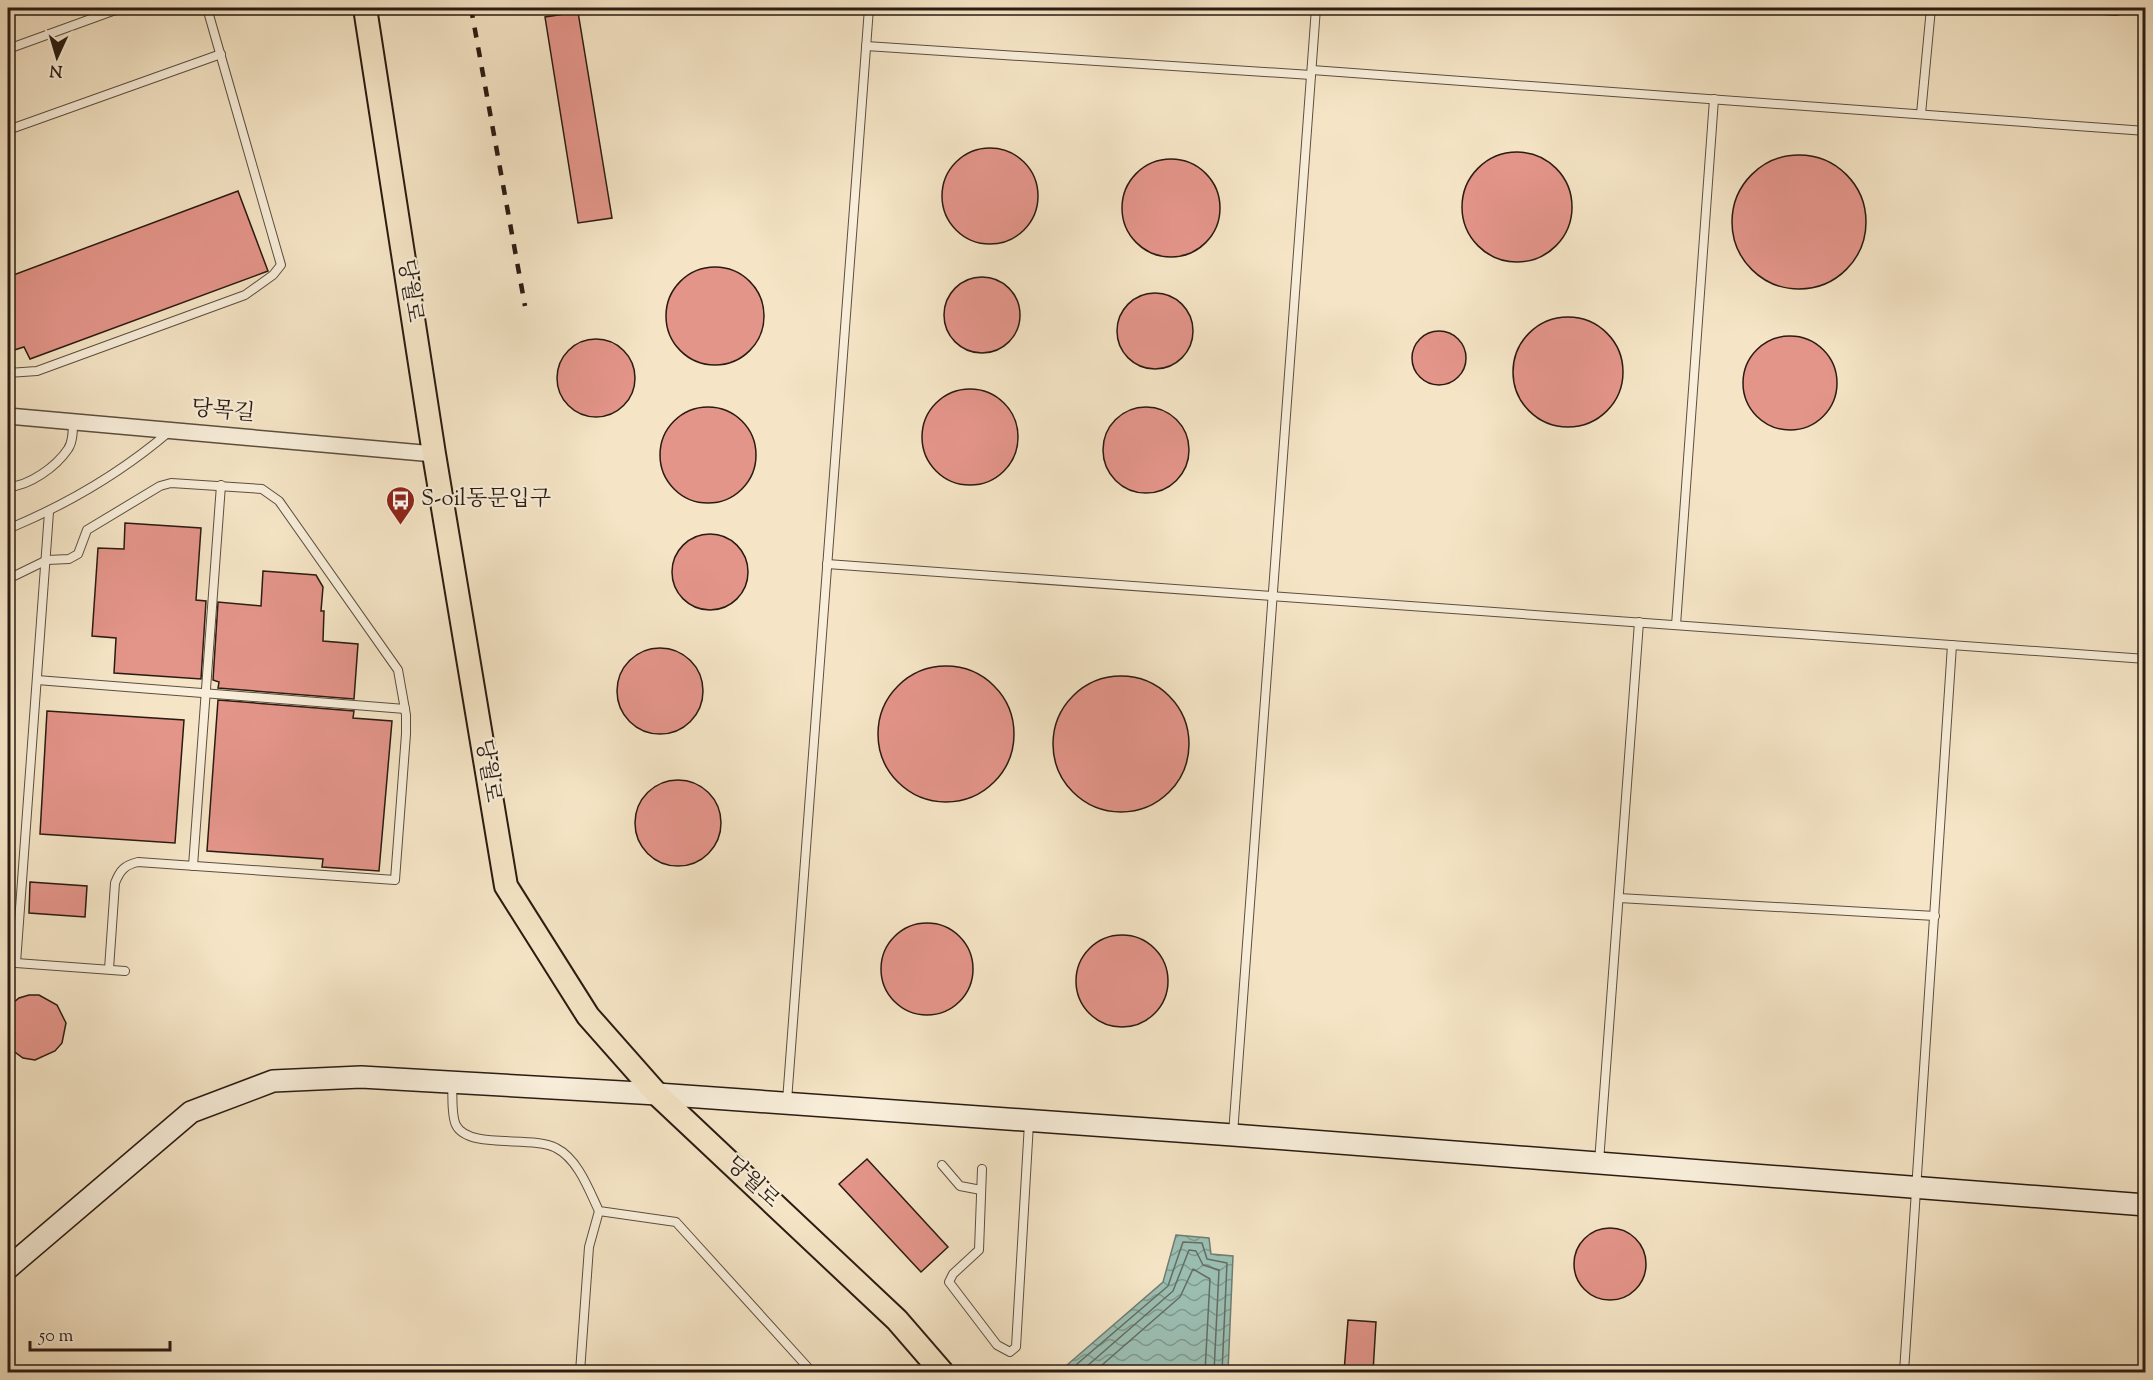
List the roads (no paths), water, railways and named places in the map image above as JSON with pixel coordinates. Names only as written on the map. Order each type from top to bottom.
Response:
[{"type":"main road","name":"당월로","points":[[366,8],[434,454],[506,886],[588,1016],[657,1094],[897,1320],[942,1372]]},
{"type":"main road","points":[[8,1268],[191,1112],[273,1081],[361,1077],[657,1094],[1233,1135],[2145,1205]]},
{"type":"street","name":"당목길","points":[[8,416],[434,454]]},
{"type":"lane","points":[[8,49],[121,8]]},
{"type":"lane","points":[[8,373],[37,371],[245,295],[273,275],[281,266],[207,8]]},
{"type":"lane","points":[[787,1105],[869,8]]},
{"type":"lane","points":[[1233,1135],[1316,8]]},
{"type":"lane","points":[[1921,114],[1931,8]]},
{"type":"lane","points":[[2073,8],[2116,11],[2127,8]]},
{"type":"lane","points":[[866,46],[1714,99],[2145,130]]},
{"type":"lane","points":[[8,130],[221,54]]},
{"type":"lane","points":[[1676,625],[1714,99]]},
{"type":"lane","points":[[8,487],[29,482],[59,460],[69,448],[73,421]]},
{"type":"lane","points":[[8,529],[49,512],[139,458],[171,430]]},
{"type":"lane","points":[[8,579],[47,560],[69,559],[78,554],[87,530],[160,486],[180,481],[262,489],[279,501],[398,670],[405,709],[406,734],[395,880],[138,862],[127,864],[118,874],[115,883],[109,969]]},
{"type":"lane","points":[[193,866],[221,485]]},
{"type":"lane","points":[[49,512],[38,680],[12,963],[125,971]]},
{"type":"lane","points":[[827,564],[2145,659]]},
{"type":"lane","points":[[1599,1163],[1639,622]]},
{"type":"lane","points":[[1904,1372],[1918,1188],[1952,645]]},
{"type":"lane","points":[[38,680],[405,709]]},
{"type":"lane","points":[[1619,898],[1935,916]]},
{"type":"lane","points":[[452,1082],[456,1124],[464,1134],[478,1138],[545,1143],[558,1148],[579,1170],[599,1211],[589,1247],[580,1372]]},
{"type":"lane","points":[[982,1169],[979,1250],[953,1274],[949,1282],[998,1345],[1010,1352],[1016,1347],[1029,1121]]},
{"type":"lane","points":[[942,1165],[960,1186],[981,1190]]},
{"type":"lane","points":[[599,1211],[676,1222],[812,1372]]},
{"type":"water","points":[[1176,1235],[1209,1238],[1211,1254],[1233,1256],[1228,1372],[1073,1372],[1067,1365],[1163,1282]]},
{"type":"railway","points":[[471,8],[525,306]]},
{"type":"place","name":"S-oil동문입구","points":[[400,526]]}]
